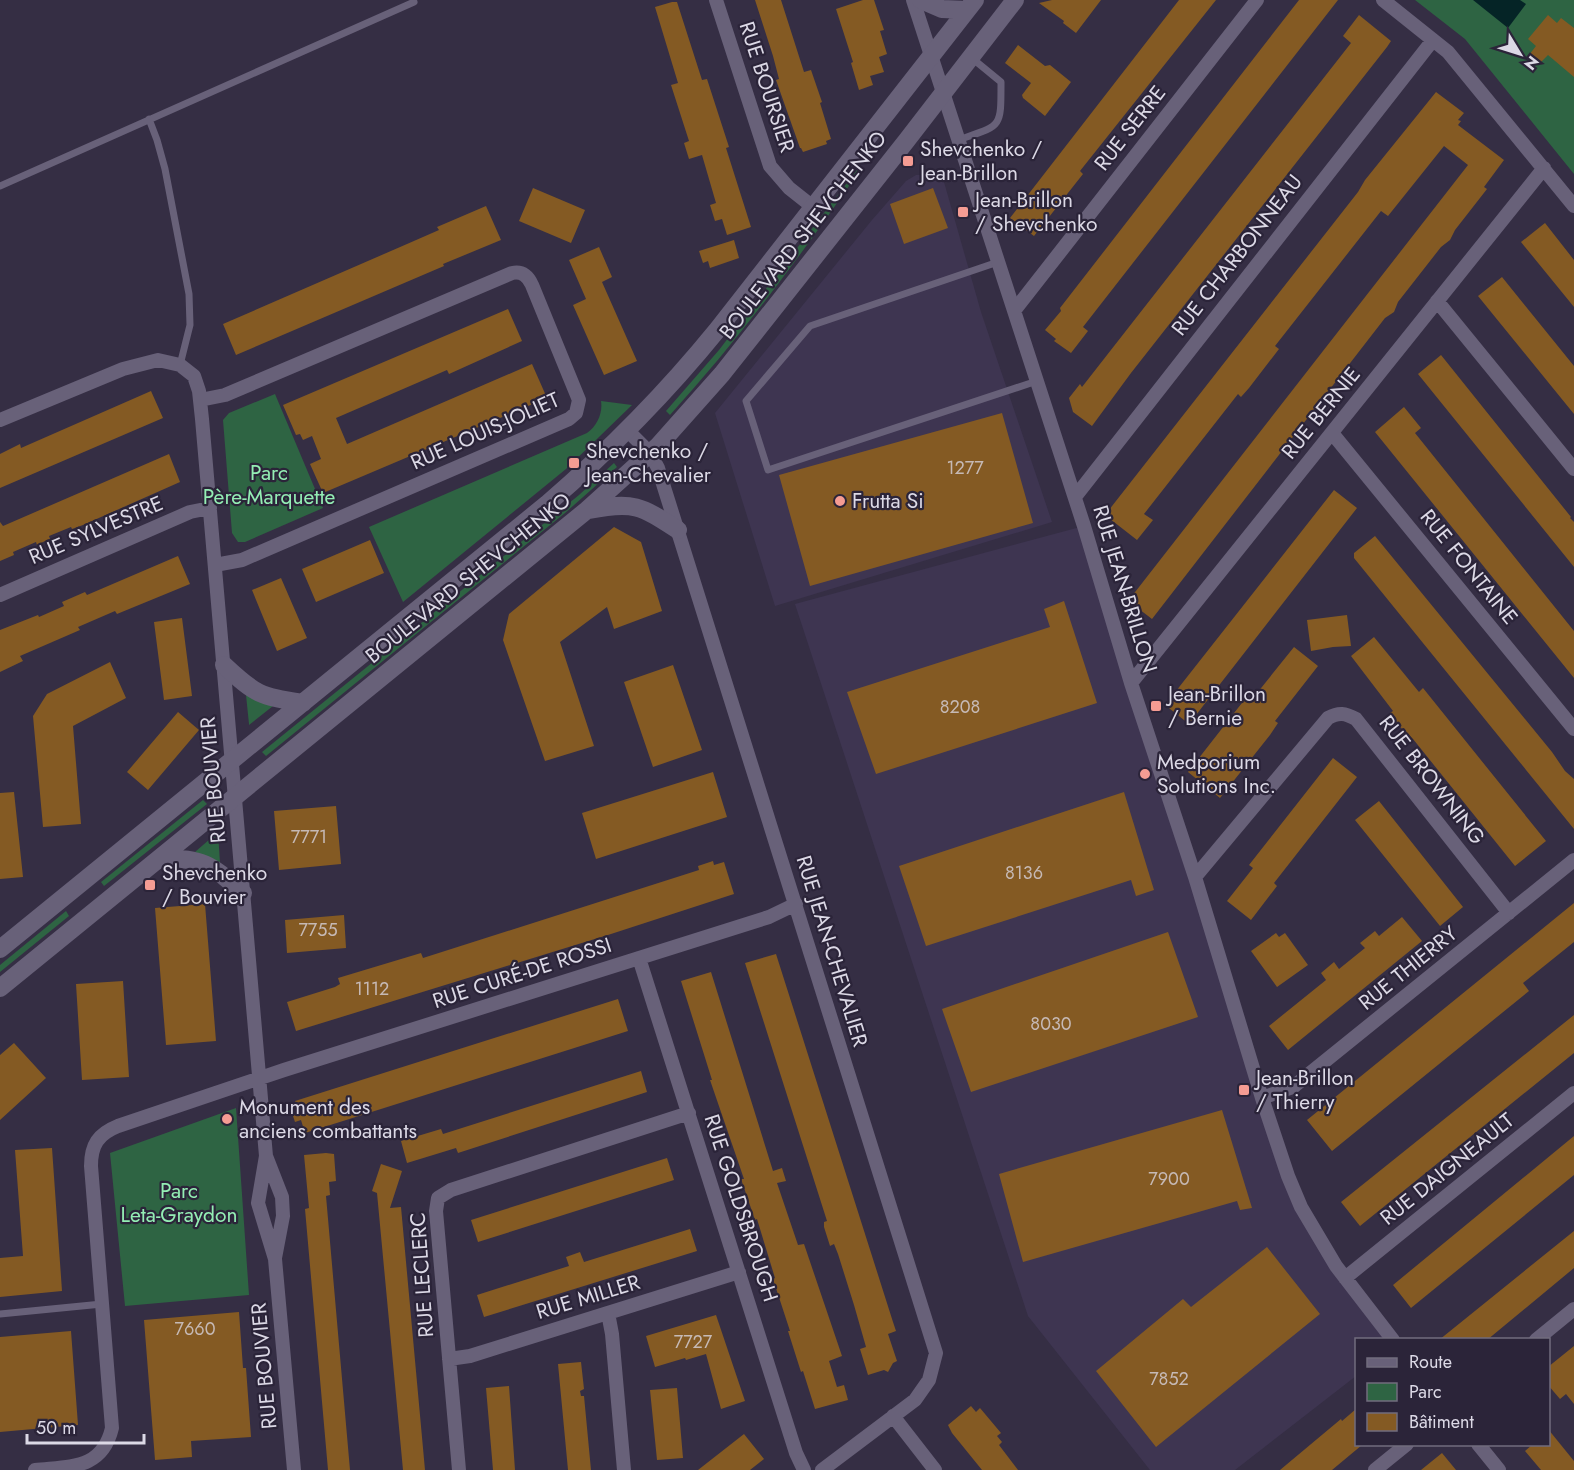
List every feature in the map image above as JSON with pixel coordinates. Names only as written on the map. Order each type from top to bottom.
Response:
[{"type":"street","name":"RUE BOURSIER","points":[[716,0],[770,166],[789,188],[813,207]]},
{"type":"street","name":"RUE JEAN-BRILLON","points":[[914,0],[1075,497],[1131,683],[1195,877],[1288,1176],[1301,1207],[1345,1278],[1391,1338]]},
{"type":"street","points":[[921,0],[942,9],[971,5]]},
{"type":"street","name":"BOULEVARD SHEVCHENKO","points":[[0,988],[587,510],[650,453],[722,374],[1016,0]]},
{"type":"street","name":"RUE SERRE","points":[[1014,310],[1257,0]]},
{"type":"street","points":[[1383,0],[1448,52],[1574,206]]},
{"type":"street","name":"BOULEVARD SHEVCHENKO","points":[[0,949],[546,504],[628,430],[657,401],[703,348],[971,5]]},
{"type":"street","name":"RUE CHARBONNEAU","points":[[1075,497],[1433,40]]},
{"type":"street","name":"RUE BERNIE","points":[[1131,683],[1544,168]]},
{"type":"street","name":"RUE LOUIS-JOLIET","points":[[200,400],[225,395],[518,272],[525,275],[532,285],[579,400],[576,412],[569,419],[242,560],[231,564],[215,565]]},
{"type":"street","points":[[1437,301],[1574,469]]},
{"type":"street","points":[[0,420],[132,365],[158,360],[180,364]]},
{"type":"street","name":"RUE BOUVIER","points":[[180,364],[194,376],[200,400],[266,1156],[283,1203],[283,1216],[275,1259]]},
{"type":"street","name":"RUE JEAN-CHEVALIER","points":[[628,430],[650,453],[658,468],[936,1353],[932,1372],[924,1388],[915,1400],[893,1416]]},
{"type":"street","name":"RUE FONTAINE","points":[[1332,433],[1574,729]]},
{"type":"street","points":[[587,510],[616,505],[634,506],[649,512],[678,530]]},
{"type":"street","name":"RUE SYLVESTRE","points":[[0,595],[190,512],[210,508]]},
{"type":"street","points":[[224,665],[258,694],[303,703]]},
{"type":"street","name":"RUE BROWNING","points":[[1195,877],[1328,718],[1336,714],[1345,714],[1356,719],[1509,913]]},
{"type":"street","points":[[161,858],[185,858],[205,863],[243,893]]},
{"type":"street","name":"RUE THIERRY","points":[[1262,1098],[1293,1087],[1574,860]]},
{"type":"street","name":"RUE CURÉ-DE ROSSI","points":[[34,1470],[71,1466],[89,1461],[102,1451],[110,1437],[112,1419],[91,1166],[92,1150],[99,1138],[117,1126],[769,917],[796,904]]},
{"type":"street","name":"RUE GOLDSBROUGH","points":[[639,957],[796,1453],[804,1470]]},
{"type":"street","name":"RUE DAIGNEAULT","points":[[1345,1278],[1574,1093]]},
{"type":"street","name":"RUE LECLERC","points":[[459,1470],[436,1202],[441,1195],[451,1190],[689,1113]]},
{"type":"street","name":"RUE BOUVIER","points":[[266,1156],[257,1199],[275,1259],[294,1470]]},
{"type":"street","name":"RUE MILLER","points":[[449,1359],[470,1356],[739,1272]]},
{"type":"street","points":[[1538,1338],[1574,1309]]},
{"type":"street","points":[[608,1313],[612,1334],[624,1470]]},
{"type":"street","points":[[822,1470],[893,1416],[934,1470]]},
{"type":"street","points":[[1375,1470],[1405,1446]]},
{"type":"street","points":[[1480,1446],[1499,1470]]},
{"type":"lane","points":[[0,186],[414,2]]},
{"type":"lane","points":[[958,140],[991,128],[998,121],[1001,113],[1001,82],[971,57]]},
{"type":"lane","points":[[148,119],[165,169],[189,294],[190,325],[180,364]]},
{"type":"lane","points":[[998,262],[810,326],[746,401],[768,470],[1037,381]]},
{"type":"lane","points":[[0,1314],[102,1304]]},
{"type":"shaded area","points":[[1473,0],[1520,0],[1526,4],[1508,28]]},
{"type":"shaded area","points":[[916,175],[934,175],[944,182],[981,312],[1052,522],[775,606],[715,413],[872,220],[906,181]]},
{"type":"shaded area","points":[[1084,526],[1301,1207],[1392,1338],[1355,1338],[1355,1377],[1235,1470],[1150,1470],[1028,1316],[795,604]]},
{"type":"green space","points":[[1415,0],[1574,0],[1574,174],[1465,39]]},
{"type":"green space","points":[[860,166],[862,167],[794,263],[721,356],[670,415],[666,411],[719,350]]},
{"type":"green space","name":"Parc Père-Marquette","points":[[275,394],[323,508],[245,542],[238,542],[232,533],[223,420],[229,413]]},
{"type":"green space","points":[[601,401],[632,405],[566,469],[403,602],[369,527],[587,433],[598,419]]},
{"type":"green space","points":[[614,463],[617,467],[565,513],[266,756],[262,752],[579,495]]},
{"type":"green space","points":[[246,695],[273,706],[249,725],[249,724]]},
{"type":"green space","points":[[203,800],[207,804],[104,886],[101,882]]},
{"type":"green space","points":[[218,832],[220,863],[195,852]]},
{"type":"green space","points":[[66,911],[69,916],[0,972],[0,965]]},
{"type":"green space","name":"Parc Leta-Graydon","points":[[236,1108],[249,1295],[125,1306],[110,1153]]},
{"type":"building","points":[[755,0],[781,0],[804,72],[811,70],[822,102],[820,103],[831,139],[826,141],[827,144],[803,152],[800,148],[776,80],[779,79],[773,56]]},
{"type":"building","points":[[863,0],[874,0],[884,30],[880,31],[887,54],[879,57],[884,72],[870,76],[873,85],[859,90],[851,63],[853,62],[836,9]]},
{"type":"building","points":[[1052,0],[1101,0],[1076,33],[1039,3]]},
{"type":"building","points":[[1179,0],[1216,0],[1080,171],[1083,174],[1034,236],[1010,218]]},
{"type":"building","points":[[1299,0],[1338,0],[1083,327],[1088,331],[1071,353],[1054,341],[1056,339],[1045,330]]},
{"type":"building","points":[[677,2],[702,80],[707,79],[751,227],[727,235],[722,219],[715,221],[710,205],[716,203],[702,155],[689,159],[684,143],[689,141],[671,85],[678,83],[655,7]]},
{"type":"building","points":[[1359,15],[1391,41],[1092,426],[1073,412],[1069,398],[1080,384],[1082,387],[1351,43],[1343,36]]},
{"type":"building","points":[[1548,15],[1557,23],[1561,18],[1574,28],[1574,77],[1548,55],[1539,64],[1529,55],[1536,46],[1528,39]]},
{"type":"building","points":[[1018,45],[1045,66],[1050,65],[1071,82],[1045,116],[1023,98],[1022,95],[1031,83],[1005,63]]},
{"type":"building","points":[[1436,92],[1464,113],[1458,120],[1461,121],[1458,125],[1504,160],[1484,187],[1487,189],[1455,230],[1450,240],[1441,247],[1398,302],[1394,312],[1385,318],[1152,619],[1135,606],[1132,596],[1468,165],[1444,146],[1388,216],[1381,211],[1275,346],[1279,349],[1249,388],[1241,397],[1238,394],[1144,514],[1153,520],[1137,540],[1105,515]]},
{"type":"building","points":[[533,188],[585,210],[571,243],[519,221]]},
{"type":"building","points":[[933,188],[948,228],[904,244],[890,204]]},
{"type":"building","points":[[486,206],[501,240],[236,355],[223,324],[439,230],[437,227]]},
{"type":"building","points":[[1545,223],[1574,260],[1574,307],[1521,242]]},
{"type":"building","points":[[734,240],[739,258],[710,268],[708,261],[703,263],[699,251]]},
{"type":"building","points":[[599,247],[612,277],[602,282],[637,361],[604,375],[573,305],[586,299],[569,260]]},
{"type":"building","points":[[1502,277],[1574,366],[1574,414],[1478,296]]},
{"type":"building","points":[[508,309],[522,341],[449,374],[447,370],[336,418],[347,444],[532,364],[547,398],[323,493],[310,464],[321,459],[312,436],[303,440],[300,434],[296,435],[283,405]]},
{"type":"building","points":[[1441,355],[1571,517],[1574,522],[1574,567],[1418,374]]},
{"type":"building","points":[[151,391],[163,418],[0,488],[0,454],[20,444],[21,448]]},
{"type":"building","points":[[1404,407],[1421,428],[1415,433],[1574,631],[1574,678],[1375,432]]},
{"type":"building","points":[[1002,413],[1033,523],[810,586],[779,475]]},
{"type":"building","points":[[169,454],[180,482],[83,525],[49,536],[50,539],[37,545],[36,542],[13,552],[14,555],[0,561],[0,522],[3,526]]},
{"type":"building","points":[[1334,490],[1357,508],[1189,724],[1165,705]]},
{"type":"building","points":[[614,527],[641,542],[662,611],[614,629],[607,607],[560,642],[594,746],[545,761],[503,640],[509,614]]},
{"type":"building","points":[[1375,536],[1552,752],[1565,771],[1574,779],[1574,829],[1354,558],[1354,553]]},
{"type":"building","points":[[370,540],[384,573],[316,602],[302,569]]},
{"type":"building","points":[[178,556],[190,584],[117,614],[115,611],[78,627],[80,630],[20,656],[23,661],[0,672],[0,630],[38,615],[39,617],[64,606],[62,602],[85,592],[87,595]]},
{"type":"building","points":[[281,578],[307,638],[277,651],[252,590]]},
{"type":"building","points":[[1064,601],[1097,703],[876,774],[847,692],[1050,627],[1044,609]]},
{"type":"building","points":[[1347,615],[1351,646],[1311,651],[1307,620]]},
{"type":"building","points":[[182,618],[192,696],[164,700],[154,622]]},
{"type":"building","points":[[1374,637],[1419,692],[1423,688],[1546,841],[1515,866],[1413,739],[1398,725],[1390,713],[1393,711],[1351,656]]},
{"type":"building","points":[[1294,647],[1318,666],[1275,721],[1278,723],[1270,735],[1220,798],[1188,772],[1245,699],[1249,703]]},
{"type":"building","points":[[110,662],[126,698],[73,726],[81,824],[43,827],[33,716],[47,694]]},
{"type":"building","points":[[673,665],[702,750],[653,767],[624,682]]},
{"type":"building","points":[[178,712],[199,730],[148,790],[127,772]]},
{"type":"building","points":[[1333,758],[1357,777],[1274,883],[1277,886],[1251,920],[1227,901],[1253,868],[1249,865]]},
{"type":"building","points":[[713,772],[727,817],[596,859],[582,813]]},
{"type":"building","points":[[14,792],[23,877],[0,879],[0,793]]},
{"type":"building","points":[[1124,792],[1154,890],[1136,896],[1131,880],[926,946],[899,866]]},
{"type":"building","points":[[1379,801],[1463,907],[1440,926],[1355,820]]},
{"type":"building","points":[[336,806],[341,864],[279,870],[274,811]]},
{"type":"building","points":[[713,861],[714,865],[724,862],[734,894],[296,1031],[287,1002],[335,987],[340,984],[338,978],[421,953],[423,958],[699,870],[698,866]]},
{"type":"building","points":[[1574,903],[1574,942],[1523,983],[1529,991],[1332,1151],[1307,1120]]},
{"type":"building","points":[[205,904],[216,1041],[166,1045],[155,908]]},
{"type":"building","points":[[344,915],[346,948],[287,953],[285,920]]},
{"type":"building","points":[[1402,917],[1422,941],[1288,1050],[1269,1026],[1326,980],[1321,973],[1334,962],[1339,969],[1365,948],[1360,943],[1375,931],[1379,936]]},
{"type":"building","points":[[1168,932],[1198,1017],[971,1092],[942,1009]]},
{"type":"building","points":[[1276,933],[1279,937],[1285,933],[1308,965],[1277,987],[1251,951]]},
{"type":"building","points":[[776,954],[896,1331],[888,1334],[897,1361],[893,1363],[888,1372],[884,1370],[868,1375],[860,1349],[866,1347],[854,1305],[834,1244],[830,1246],[824,1227],[824,1222],[827,1221],[745,963]]},
{"type":"building","points":[[711,972],[773,1171],[782,1168],[786,1181],[777,1183],[798,1245],[804,1244],[842,1356],[829,1361],[837,1387],[844,1385],[848,1400],[815,1409],[803,1371],[801,1372],[757,1219],[755,1220],[741,1179],[744,1179],[710,1080],[712,1080],[681,981]]},
{"type":"building","points":[[123,981],[129,1077],[82,1080],[76,984]]},
{"type":"building","points":[[618,999],[628,1031],[305,1133],[301,1120],[295,1122],[291,1110],[297,1108],[295,1101]]},
{"type":"building","points":[[1574,1015],[1574,1053],[1360,1226],[1341,1202]]},
{"type":"building","points":[[14,1043],[46,1078],[0,1120],[0,1055]]},
{"type":"building","points":[[641,1071],[647,1092],[458,1153],[456,1148],[407,1163],[401,1141],[441,1129],[443,1134]]},
{"type":"building","points":[[1222,1110],[1252,1208],[1240,1210],[1237,1201],[1023,1262],[999,1174]]},
{"type":"building","points":[[1574,1136],[1574,1175],[1411,1308],[1393,1285]]},
{"type":"building","points":[[52,1148],[62,1291],[0,1297],[0,1258],[23,1256],[15,1150]]},
{"type":"building","points":[[334,1154],[336,1181],[329,1182],[330,1195],[326,1196],[350,1470],[328,1470],[305,1209],[309,1208],[304,1155]]},
{"type":"building","points":[[667,1158],[674,1180],[478,1242],[471,1220]]},
{"type":"building","points":[[381,1164],[402,1171],[390,1208],[401,1207],[425,1470],[403,1470],[377,1193],[372,1191]]},
{"type":"building","points":[[690,1229],[697,1251],[484,1317],[477,1295],[569,1266],[566,1257],[580,1252],[584,1262]]},
{"type":"building","points":[[1574,1231],[1574,1268],[1489,1338],[1441,1338]]},
{"type":"building","points":[[1267,1247],[1320,1314],[1156,1447],[1096,1371],[1183,1299],[1191,1307]]},
{"type":"building","points":[[239,1312],[251,1437],[191,1441],[192,1457],[155,1460],[144,1320]]},
{"type":"building","points":[[716,1315],[745,1401],[721,1409],[706,1354],[655,1367],[646,1336]]},
{"type":"building","points":[[71,1331],[78,1425],[0,1432],[0,1337]]},
{"type":"building","points":[[1574,1346],[1574,1404],[1566,1394],[1560,1399],[1550,1387],[1550,1365]]},
{"type":"building","points":[[581,1362],[584,1389],[580,1391],[581,1396],[584,1396],[591,1470],[568,1470],[558,1364]]},
{"type":"building","points":[[509,1386],[515,1470],[493,1470],[486,1388]]},
{"type":"building","points":[[677,1388],[683,1458],[657,1460],[650,1390]]},
{"type":"building","points":[[971,1406],[976,1412],[980,1408],[1001,1433],[997,1436],[1002,1442],[999,1445],[1018,1470],[982,1470],[952,1433],[948,1425]]},
{"type":"building","points":[[1355,1410],[1355,1446],[1361,1446],[1332,1470],[1280,1470],[1341,1419],[1342,1421]]},
{"type":"building","points":[[1550,1431],[1574,1461],[1574,1470],[1541,1470],[1525,1451],[1531,1446],[1550,1446]]},
{"type":"building","points":[[744,1434],[764,1459],[750,1470],[698,1470]]},
{"type":"building","points":[[1442,1453],[1456,1470],[1421,1470]]},
{"type":"place","name":"Shevchenko / Jean-Brillon","points":[[908,161]]},
{"type":"place","name":"Jean-Brillon / Shevchenko","points":[[963,212]]},
{"type":"place","name":"Shevchenko / Jean-Chevalier","points":[[574,463]]},
{"type":"place","name":"Frutta Si","points":[[840,501]]},
{"type":"place","name":"Jean-Brillon / Bernie","points":[[1156,706]]},
{"type":"place","name":"Medporium Solutions Inc.","points":[[1145,774]]},
{"type":"place","name":"Shevchenko / Bouvier","points":[[150,885]]},
{"type":"place","name":"Jean-Brillon / Thierry","points":[[1244,1090]]},
{"type":"place","name":"Monument des anciens combattants","points":[[227,1119]]}]
